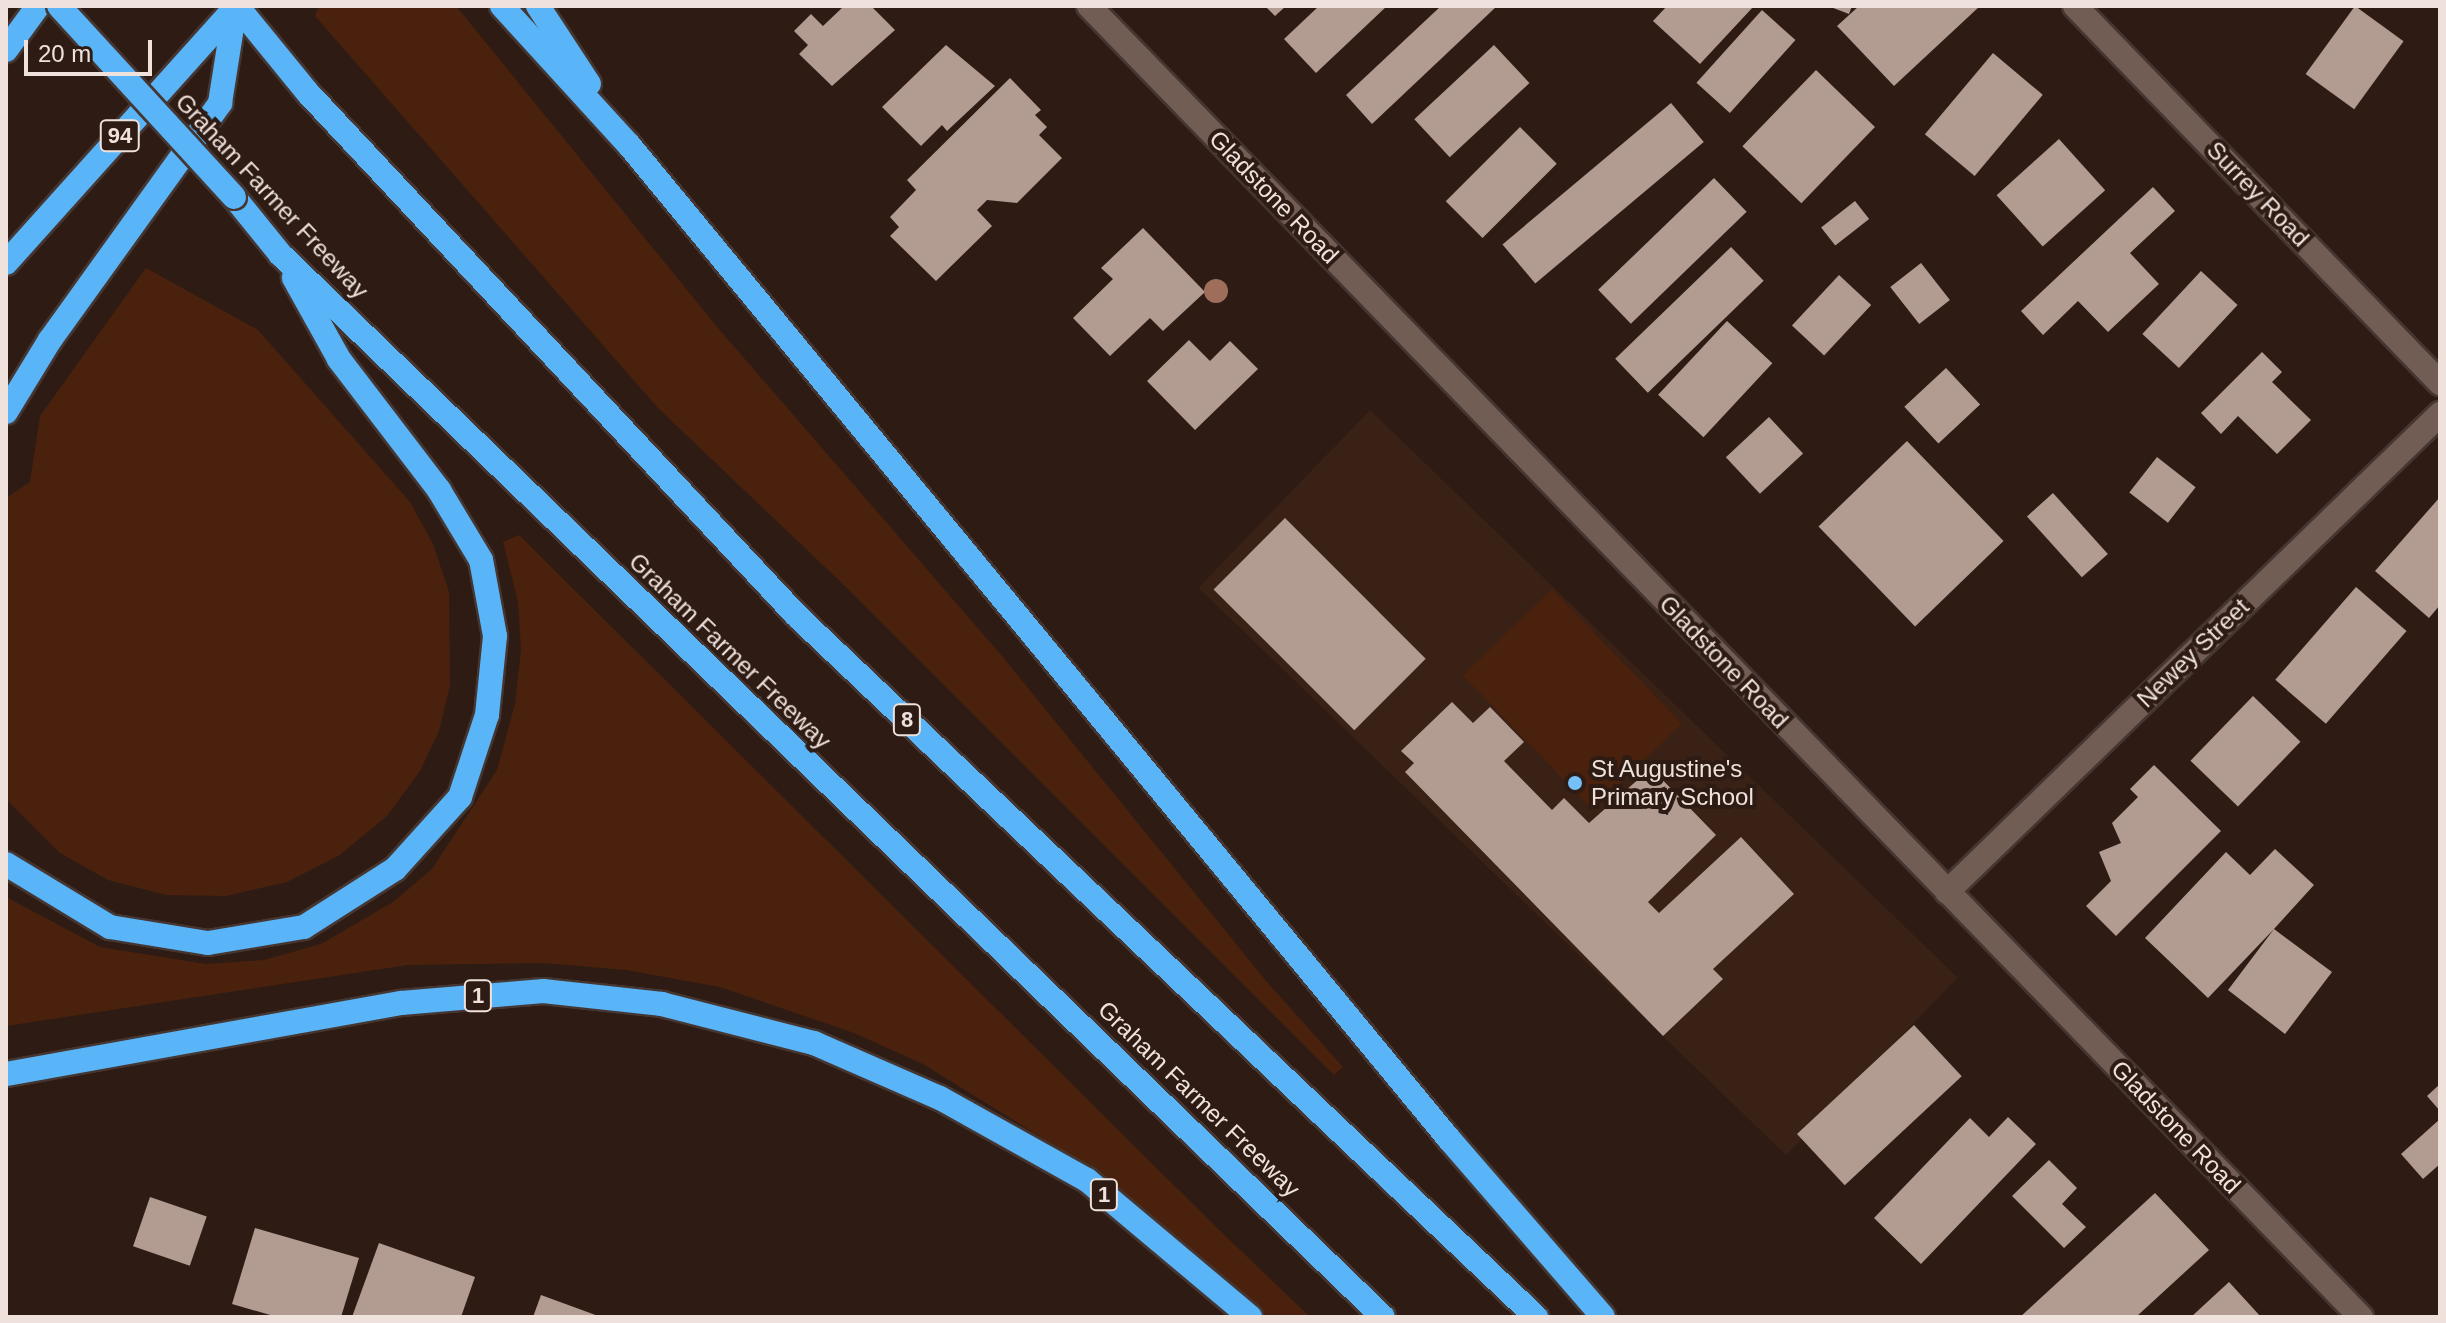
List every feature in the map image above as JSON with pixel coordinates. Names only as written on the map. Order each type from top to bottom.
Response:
[{"type":"highway","points":[[6,50],[38,6]]},
{"type":"highway","name":"Graham Farmer Freeway","points":[[59,6],[234,197],[281,255],[1383,1317]]},
{"type":"highway","points":[[502,6],[629,145],[1449,1139],[1603,1317]]},
{"type":"highway","points":[[538,6],[629,145]]},
{"type":"highway","points":[[6,412],[50,340],[220,103],[236,7]]},
{"type":"highway","name":"8","points":[[236,7],[308,93],[797,616],[1536,1317]]},
{"type":"highway","name":"94","points":[[6,263],[236,7]]},
{"type":"highway","points":[[6,864],[110,927],[208,943],[304,927],[395,869],[460,797],[487,715],[495,636],[481,560],[439,490],[339,359],[281,255]]},
{"type":"highway","name":"1","points":[[6,1074],[401,1003],[543,991],[662,1004],[814,1043],[940,1098],[1087,1180],[1250,1317]]},
{"type":"street","name":"Gladstone Road","points":[[1089,6],[2361,1317]]},
{"type":"street","name":"Surrey Road","points":[[2075,6],[2440,383]]},
{"type":"street","name":"Newey Street","points":[[1947,892],[2440,414]]},
{"type":"shaded area","points":[[319,6],[456,6],[718,328],[1002,656],[1267,982],[1343,1067],[1334,1075],[846,587],[658,408],[315,16]]},
{"type":"shaded area","points":[[146,268],[258,330],[410,502],[433,544],[449,592],[450,686],[439,731],[420,771],[387,816],[340,855],[287,882],[226,896],[166,895],[108,880],[60,853],[6,799],[6,498],[30,482],[40,416]]},
{"type":"shaded area","name":"St Augustine's Primary School","points":[[1370,410],[1958,978],[1786,1155],[1198,588]]},
{"type":"shaded area","points":[[519,535],[1310,1317],[1262,1317],[1115,1190],[1055,1146],[923,1064],[854,1033],[720,987],[626,970],[543,963],[408,965],[6,1026],[6,897],[100,947],[206,964],[264,960],[321,944],[393,902],[432,869],[497,770],[515,704],[521,650],[518,602],[503,542]]},
{"type":"shaded area","points":[[1552,589],[1682,724],[1593,810],[1463,675]]},
{"type":"building","points":[[844,6],[871,6],[895,30],[832,86],[799,54],[808,45],[794,31],[811,14],[823,26]]},
{"type":"building","points":[[1265,6],[1286,6],[1275,16]]},
{"type":"building","points":[[1319,6],[1387,6],[1316,73],[1284,39]]},
{"type":"building","points":[[1441,6],[1497,6],[1372,124],[1346,95]]},
{"type":"building","points":[[1667,6],[1754,6],[1700,64],[1653,21]]},
{"type":"building","points":[[1828,6],[1852,6],[1849,14]]},
{"type":"building","points":[[1859,6],[1980,6],[1894,86],[1837,26]]},
{"type":"building","points":[[2355,6],[2404,41],[2354,109],[2306,74]]},
{"type":"building","points":[[1762,10],[1795,40],[1730,113],[1696,83]]},
{"type":"building","points":[[946,45],[995,86],[947,131],[942,125],[921,146],[882,107]]},
{"type":"building","points":[[1494,45],[1529,83],[1450,157],[1414,119]]},
{"type":"building","points":[[1993,53],[2043,95],[1975,176],[1925,134]]},
{"type":"building","points":[[1816,70],[1875,127],[1801,203],[1742,146]]},
{"type":"building","points":[[1010,78],[1041,110],[1035,115],[1047,127],[1039,135],[1062,158],[1017,203],[987,200],[977,210],[992,226],[936,281],[890,236],[899,227],[890,217],[916,190],[907,180]]},
{"type":"building","points":[[1671,103],[1704,142],[1535,283],[1502,244]]},
{"type":"building","points":[[1520,127],[1557,164],[1483,238],[1446,201]]},
{"type":"building","points":[[2059,139],[2105,190],[2043,246],[1997,195]]},
{"type":"building","points":[[1714,178],[1747,212],[1631,324],[1598,290]]},
{"type":"building","points":[[2153,187],[2175,211],[2130,253],[2159,284],[2108,332],[2078,301],[2043,335],[2021,311]]},
{"type":"building","points":[[1855,201],[1869,219],[1835,246],[1821,227]]},
{"type":"building","points":[[1143,228],[1205,292],[1163,331],[1150,318],[1110,356],[1073,318],[1113,279],[1101,268]]},
{"type":"building","points":[[1731,247],[1764,281],[1648,393],[1615,359]]},
{"type":"building","points":[[1921,263],[1950,300],[1919,324],[1890,287]]},
{"type":"building","points":[[2201,271],[2238,305],[2179,368],[2142,334]]},
{"type":"building","points":[[1839,275],[1871,305],[1824,355],[1792,325]]},
{"type":"building","points":[[1727,321],[1772,363],[1703,437],[1658,395]]},
{"type":"building","points":[[1189,340],[1210,361],[1230,341],[1258,369],[1195,430],[1147,381]]},
{"type":"building","points":[[2262,352],[2282,372],[2272,382],[2311,420],[2277,454],[2238,416],[2221,434],[2201,413]]},
{"type":"building","points":[[1946,368],[1980,405],[1938,443],[1904,407]]},
{"type":"building","points":[[1769,417],[1803,454],[1760,494],[1726,457]]},
{"type":"building","points":[[1907,441],[2004,541],[1915,626],[1819,526]]},
{"type":"building","points":[[2157,457],[2196,487],[2168,523],[2129,492]]},
{"type":"building","points":[[2053,493],[2108,554],[2082,577],[2027,516]]},
{"type":"building","points":[[2440,497],[2440,605],[2429,618],[2375,571]]},
{"type":"building","points":[[1285,518],[1426,659],[1354,730],[1214,589]]},
{"type":"building","points":[[2356,587],[2407,631],[2326,724],[2275,680]]},
{"type":"building","points":[[2253,696],[2300,742],[2238,807],[2190,761]]},
{"type":"building","points":[[1452,702],[1473,723],[1490,707],[1524,742],[1504,761],[1552,810],[1564,798],[1589,823],[1651,768],[1716,835],[1648,902],[1659,913],[1741,837],[1794,894],[1713,969],[1723,979],[1663,1036],[1405,772],[1414,763],[1401,751]]},
{"type":"building","points":[[2154,765],[2221,831],[2116,936],[2086,906],[2111,881],[2099,852],[2121,843],[2112,823],[2138,797],[2130,789]]},
{"type":"building","points":[[2275,849],[2314,885],[2208,998],[2145,938],[2226,852],[2250,875]]},
{"type":"building","points":[[2274,929],[2332,972],[2285,1034],[2228,990]]},
{"type":"building","points":[[1914,1025],[1962,1076],[1845,1185],[1797,1134]]},
{"type":"building","points":[[2440,1084],[2440,1111],[2427,1096]]},
{"type":"building","points":[[2008,1117],[2036,1144],[1921,1264],[1874,1218],[1970,1118],[1989,1137]]},
{"type":"building","points":[[2440,1119],[2440,1164],[2423,1179],[2401,1154]]},
{"type":"building","points":[[2049,1160],[2077,1188],[2062,1204],[2086,1227],[2064,1248],[2012,1196]]},
{"type":"building","points":[[2155,1193],[2209,1250],[2136,1317],[2020,1317]]},
{"type":"building","points":[[150,1197],[207,1217],[190,1266],[133,1246]]},
{"type":"building","points":[[255,1228],[359,1258],[341,1317],[277,1317],[232,1304]]},
{"type":"building","points":[[379,1243],[475,1277],[461,1317],[352,1317]]},
{"type":"building","points":[[2229,1282],[2261,1317],[2191,1317]]},
{"type":"building","points":[[541,1295],[601,1317],[533,1317]]},
{"type":"place","name":"St Augustine's Primary School","points":[[1575,783]]}]
